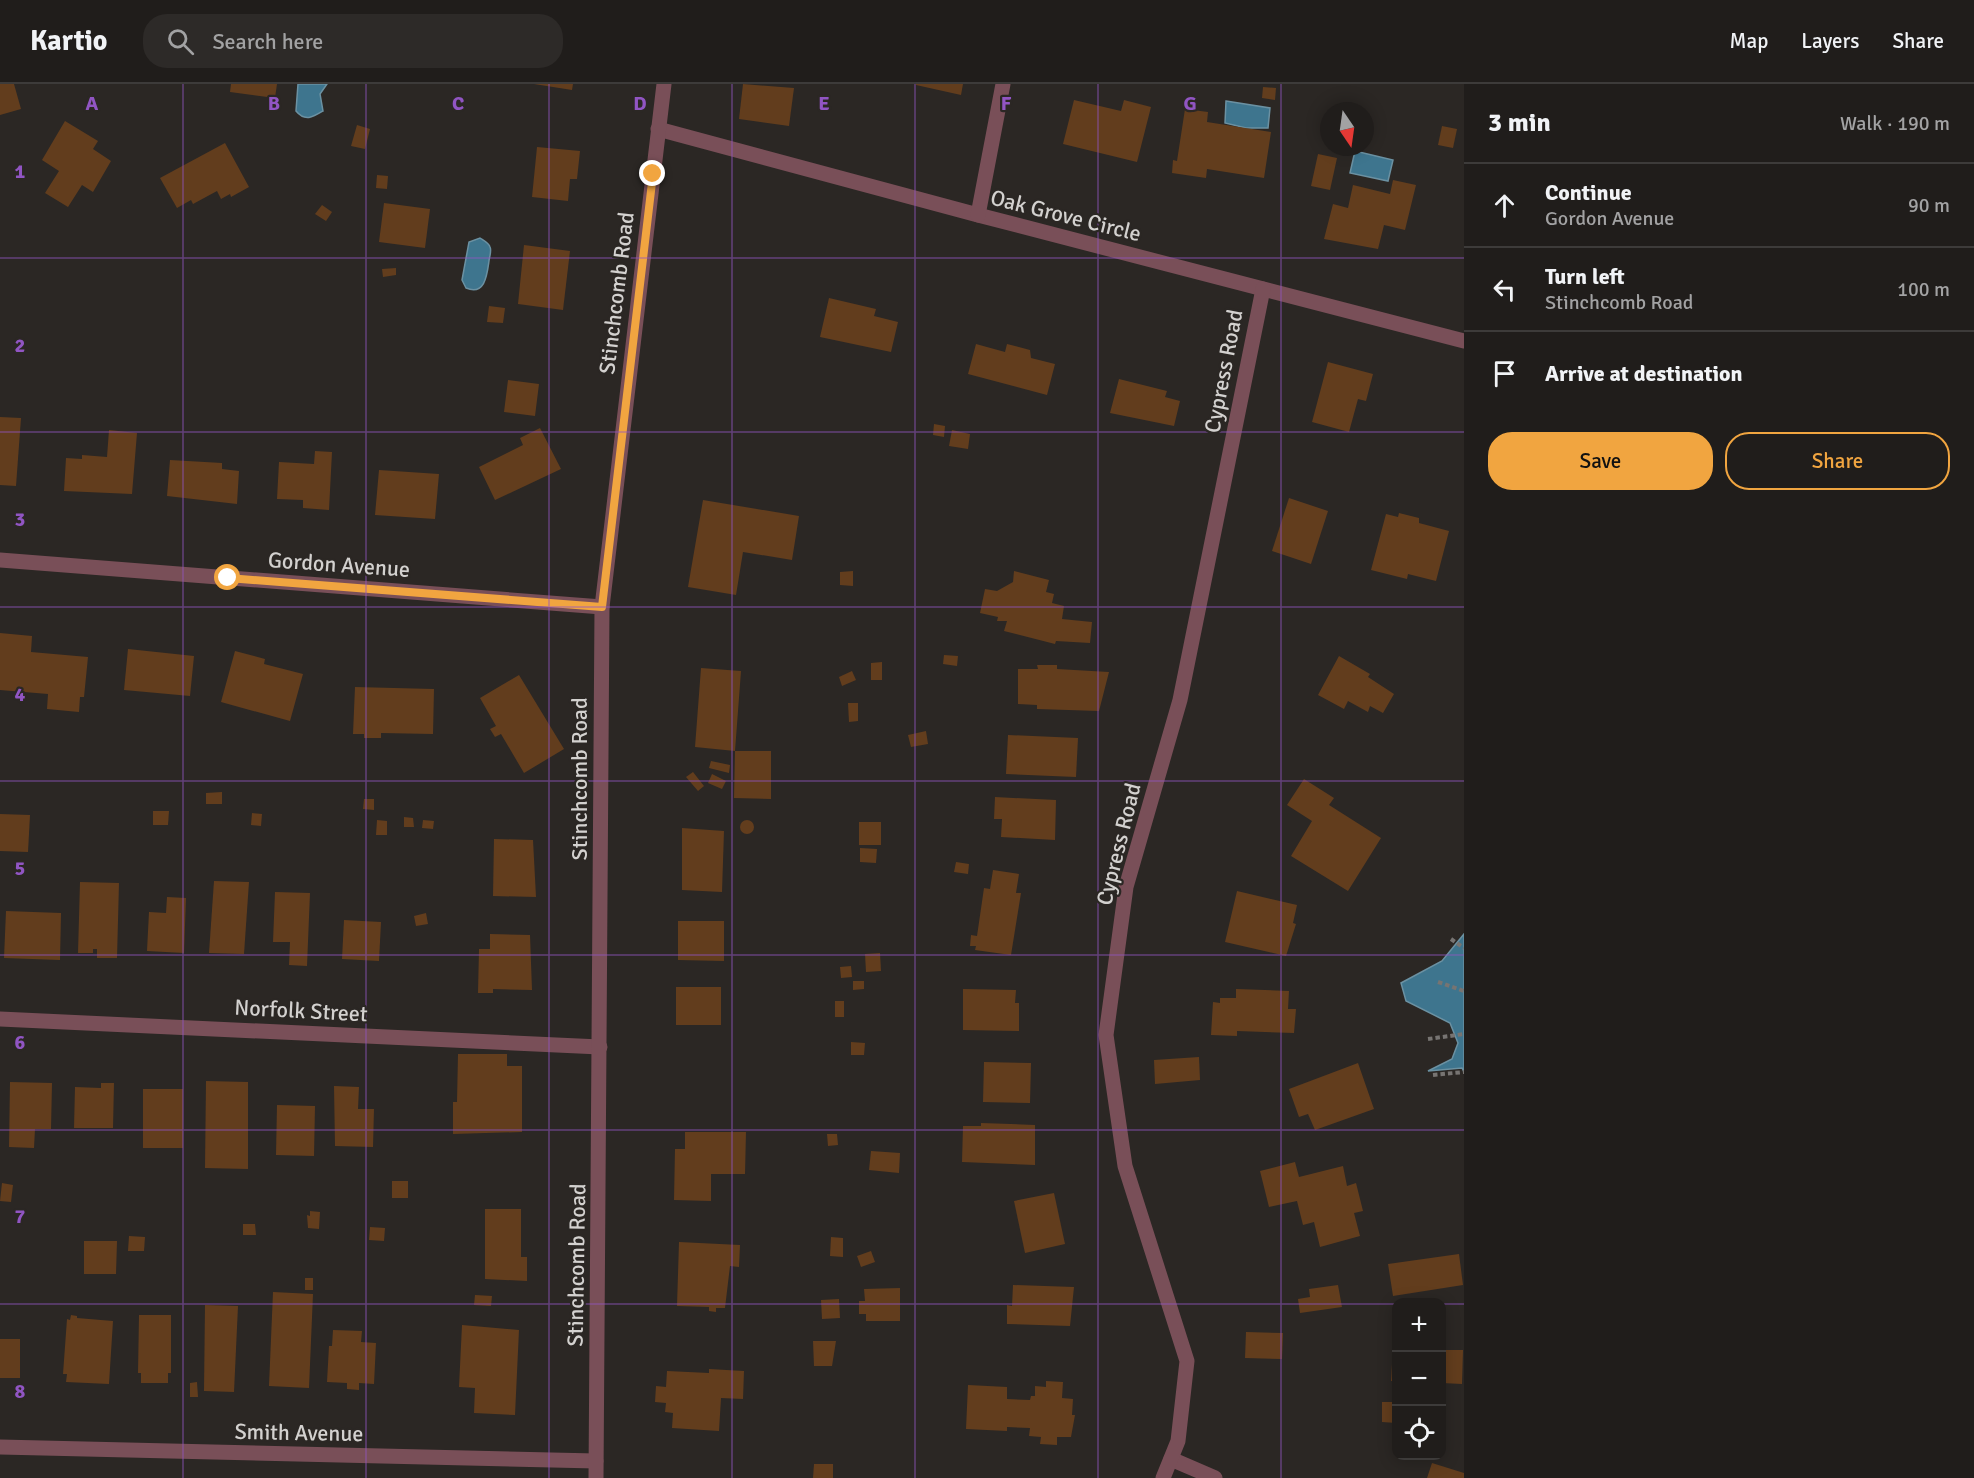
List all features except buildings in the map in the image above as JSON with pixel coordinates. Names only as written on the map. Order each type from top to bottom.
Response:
[{"type":"street","name":"Stinchcomb Road","points":[[597,1478],[602,607],[664,84]]},
{"type":"street","points":[[978,215],[1003,84]]},
{"type":"street","name":"Oak Grove Circle","points":[[658,129],[1464,341]]},
{"type":"street","name":"Cypress Road","points":[[1162,1478],[1178,1441],[1187,1361],[1125,1166],[1106,1035],[1126,887],[1180,700],[1263,289]]},
{"type":"street","name":"Gordon Avenue","points":[[0,560],[602,607]]},
{"type":"street","name":"Norfolk Street","points":[[0,1019],[600,1047]]},
{"type":"street","name":"Smith Avenue","points":[[0,1447],[596,1461]]},
{"type":"street","points":[[1171,1459],[1215,1478]]},
{"type":"path","points":[[1451,939],[1464,948]]},
{"type":"path","points":[[1438,982],[1464,991]]},
{"type":"path","points":[[1428,1039],[1464,1034]]},
{"type":"path","points":[[1433,1075],[1464,1072]]},
{"type":"water","points":[[298,84],[327,84],[320,94],[323,111],[312,117],[306,117],[296,111]]},
{"type":"water","points":[[1226,101],[1270,108],[1268,128],[1246,128],[1225,123]]},
{"type":"water","points":[[1354,156],[1374,156],[1393,160],[1388,181],[1350,173]]},
{"type":"water","points":[[480,238],[488,244],[491,252],[484,283],[481,287],[472,290],[466,288],[462,280],[469,242]]},
{"type":"water","points":[[1464,934],[1464,1072],[1462,1068],[1428,1071],[1452,1059],[1458,1043],[1450,1023],[1406,1001],[1401,983],[1442,961]]},
{"type":"route","points":[[228,578],[602,607],[653,174]]}]
